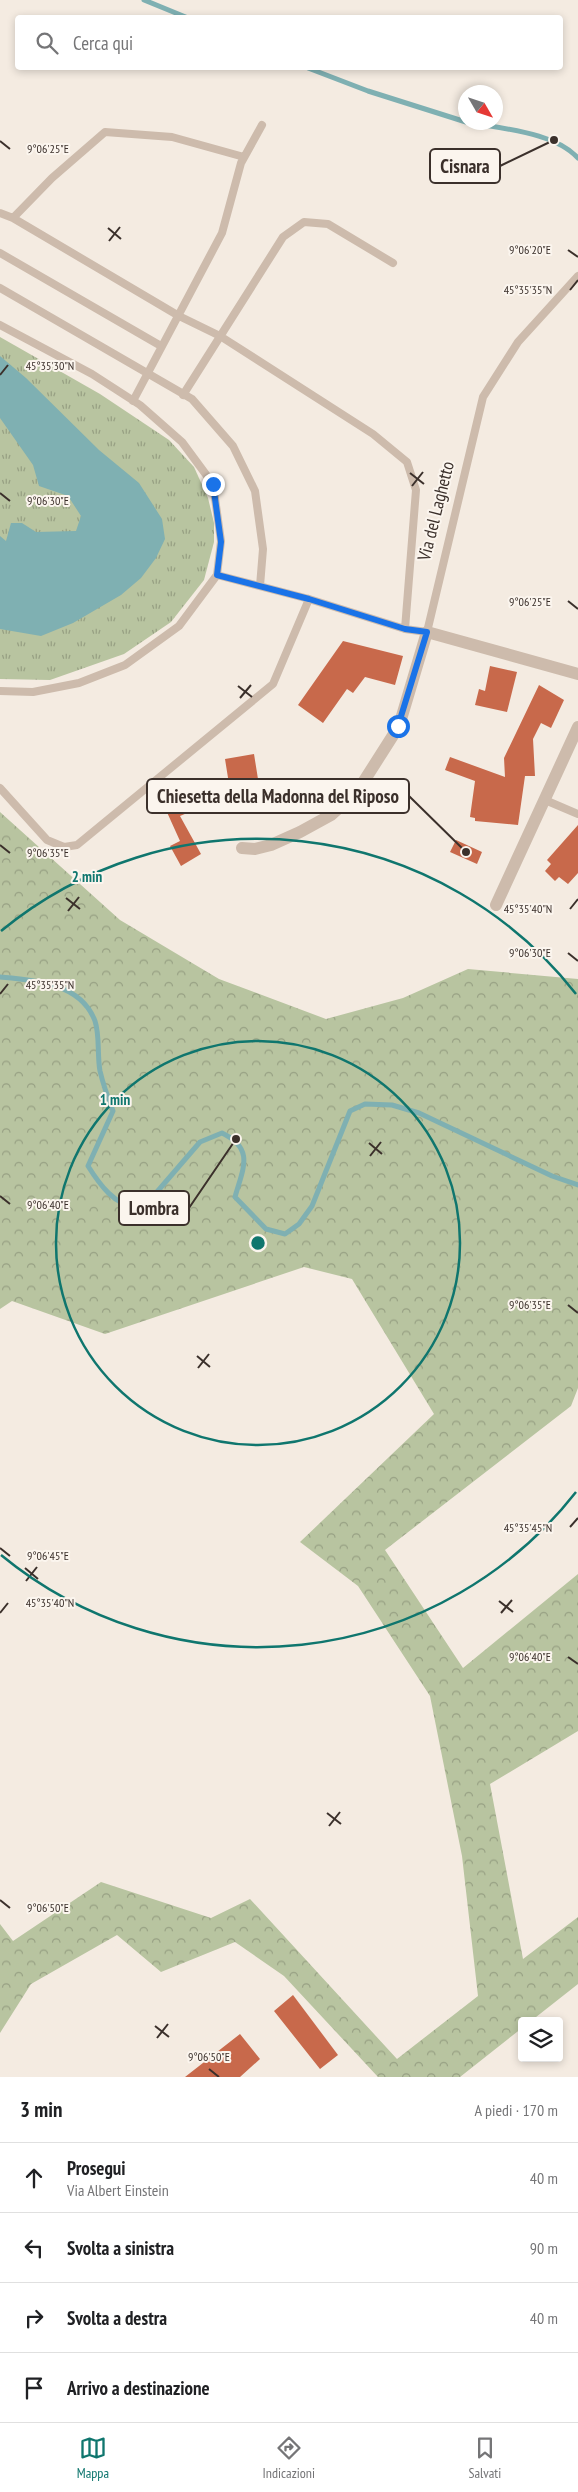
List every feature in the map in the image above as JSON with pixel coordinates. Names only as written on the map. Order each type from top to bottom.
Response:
[{"type":"street","points":[[242,848],[271,845],[300,832],[331,815],[357,792],[398,726],[427,632],[578,674]]},
{"type":"street","points":[[496,905],[578,727]]},
{"type":"lane","points":[[133,401],[222,233],[244,158],[262,125]]},
{"type":"lane","points":[[12,218],[52,178],[106,132],[172,138],[244,158]]},
{"type":"lane","points":[[0,213],[12,218],[179,316],[220,336],[373,434],[406,462],[416,490],[405,629]]},
{"type":"lane","points":[[184,395],[283,238],[304,222],[328,224],[393,263]]},
{"type":"lane","points":[[0,253],[161,346]]},
{"type":"lane","name":"Via del Laghetto","points":[[427,632],[483,396],[518,342],[578,276]]},
{"type":"lane","points":[[0,288],[192,400],[233,446],[255,491],[263,549],[260,586]]},
{"type":"lane","points":[[0,325],[92,374],[133,401],[182,442],[213,484],[221,542],[217,575],[179,626],[125,665],[79,683],[33,692],[0,691]]},
{"type":"lane","points":[[217,575],[309,599],[405,629],[427,632]]},
{"type":"lane","points":[[0,788],[46,840],[64,847],[77,845],[274,684],[309,599]]},
{"type":"lane","points":[[545,800],[578,814]]},
{"type":"green space","points":[[0,337],[100,394],[169,440],[194,467],[208,498],[214,523],[214,542],[204,580],[171,622],[124,654],[50,680],[0,679]]},
{"type":"green space","points":[[0,812],[120,920],[219,979],[326,1019],[403,998],[468,969],[578,979],[578,1388],[571,1406],[385,1550],[463,1668],[578,1574],[578,1731],[490,1784],[523,1959],[578,1917],[578,1984],[536,2017],[518,2017],[518,2031],[460,2077],[378,2077],[284,1976],[235,1942],[161,1972],[117,1935],[31,1984],[0,2033],[0,1924],[13,1941],[101,1882],[211,1918],[250,1899],[397,2059],[478,1996],[462,1856],[430,1696],[358,1586],[300,1542],[434,1414],[352,1279],[304,1267],[105,1334],[12,1301],[0,1309]]},
{"type":"water","points":[[0,356],[26,378],[99,450],[139,483],[162,519],[165,539],[156,558],[141,578],[121,595],[73,623],[41,636],[0,629],[0,536],[6,541],[11,523],[22,523],[36,532],[76,531],[81,516],[68,496],[39,486],[33,465],[0,418]]},
{"type":"building","points":[[343,641],[403,656],[395,685],[365,677],[353,693],[347,689],[323,723],[298,705]]},
{"type":"building","points":[[490,666],[517,672],[507,712],[475,705],[479,689],[485,691]]},
{"type":"building","points":[[539,685],[564,700],[551,728],[541,723],[533,739],[535,776],[525,776],[518,825],[475,821],[475,818],[470,817],[475,781],[445,770],[450,757],[505,777],[504,758]]},
{"type":"building","points":[[254,754],[258,779],[229,784],[225,759]]},
{"type":"building","points":[[201,782],[211,803],[180,816],[201,854],[181,866],[170,846],[180,841],[161,799]]},
{"type":"building","points":[[578,825],[578,873],[568,884],[559,877],[555,881],[545,871],[551,864],[547,860]]},
{"type":"building","points":[[456,840],[482,852],[477,864],[450,852]]},
{"type":"building","points":[[293,1995],[338,2055],[320,2069],[274,2011]]},
{"type":"building","points":[[240,2034],[260,2059],[240,2077],[185,2077]]},
{"type":"waterway","points":[[144,0],[181,15]]},
{"type":"waterway","points":[[313,70],[368,91],[458,119]]},
{"type":"waterway","points":[[503,129],[527,133],[555,142],[568,149],[578,158]]},
{"type":"waterway","points":[[0,977],[42,982],[55,986],[68,991],[88,1008],[97,1027],[100,1071],[113,1111],[88,1166],[102,1186],[115,1199],[131,1206],[139,1206],[150,1200],[200,1142],[222,1133],[232,1139],[243,1153],[243,1168],[235,1197],[266,1229],[285,1234],[299,1224],[312,1206],[350,1111],[365,1104],[392,1105],[419,1113],[552,1176],[578,1185]]},
{"type":"place","name":"Cisnara","points":[[554,140]]},
{"type":"place","name":"Chiesetta della Madonna del Riposo","points":[[466,852]]},
{"type":"place","name":"Lombra","points":[[236,1139]]},
{"type":"route","points":[[213,484],[221,542],[217,575],[309,599],[335,609],[405,629],[427,632],[398,726]]}]
